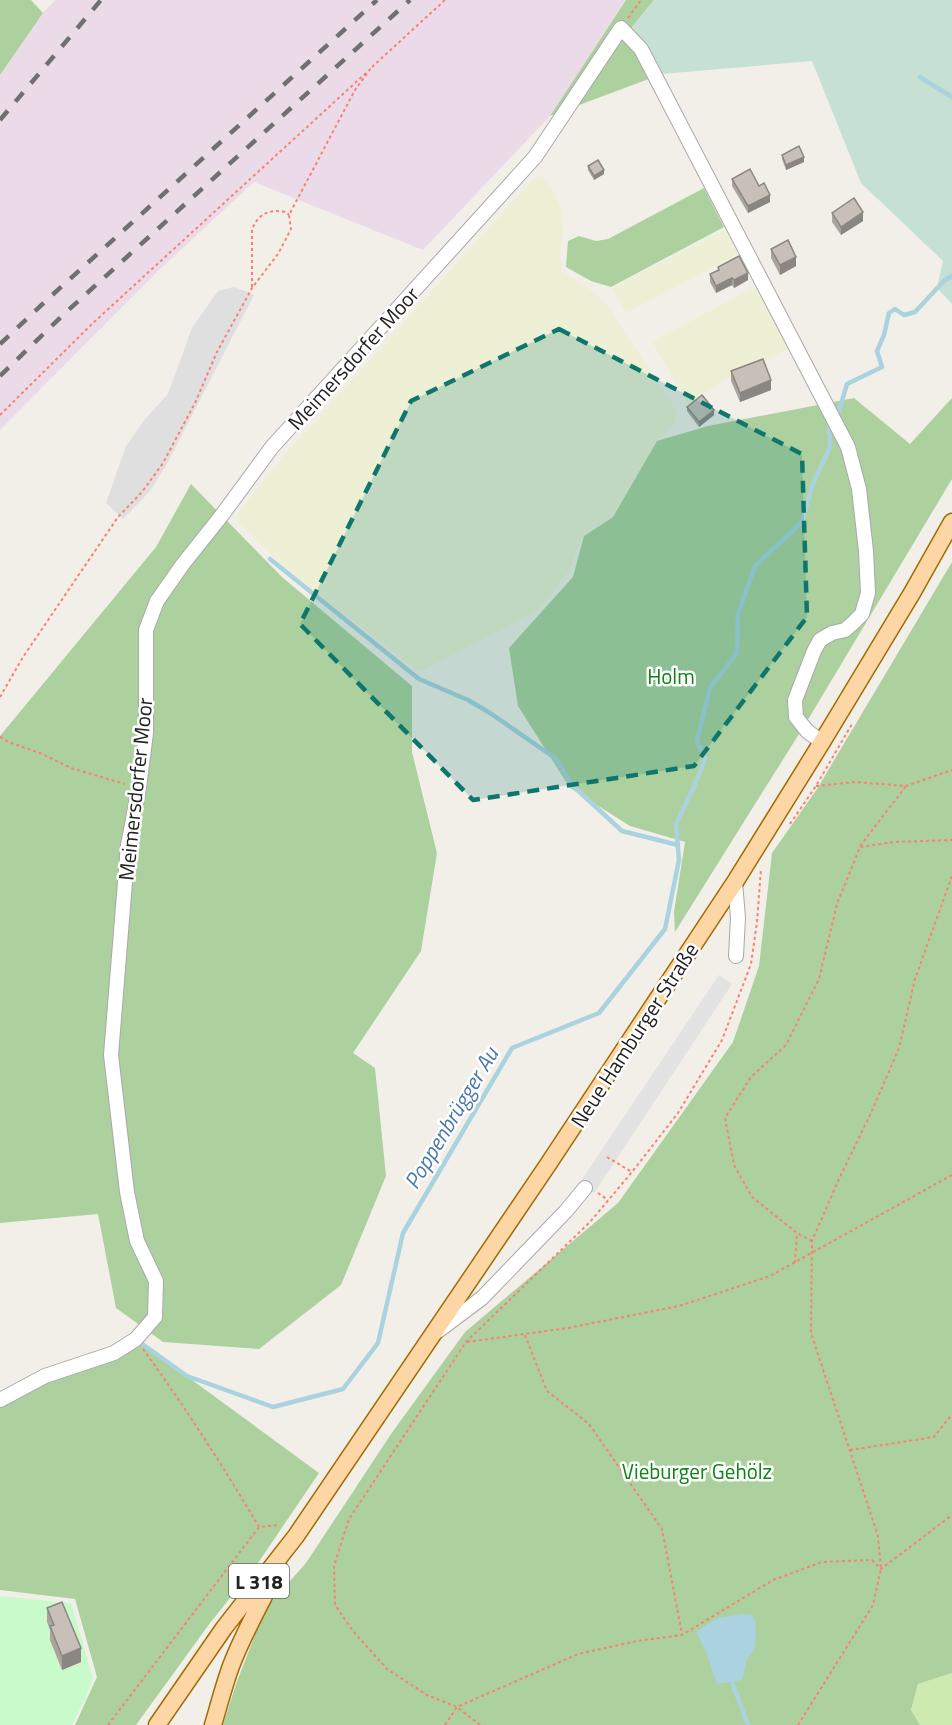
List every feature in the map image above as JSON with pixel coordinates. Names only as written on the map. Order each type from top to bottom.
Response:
[{"type":"main road","name":"Neue Hamburger Straße","points":[[296,1536],[434,1334],[735,882],[912,593],[952,522]]},
{"type":"main road","name":"L 318","points":[[157,1725],[224,1628],[296,1536]]},
{"type":"main road","points":[[213,1725],[222,1692],[239,1648],[296,1536]]},
{"type":"street","points":[[621,28],[641,49],[848,447],[859,489],[868,593],[862,614],[853,623],[845,630],[832,633],[820,640],[795,700],[796,717],[807,731],[822,742]]},
{"type":"street","name":"Meimersdorfer Moor","points":[[0,1400],[45,1376],[114,1353],[136,1339],[155,1317],[156,1281],[137,1241],[127,1192],[111,1055],[128,845],[139,788],[146,733],[146,630],[157,601],[273,447],[535,157],[621,28]]},
{"type":"street","points":[[735,882],[738,918],[736,956]]},
{"type":"street","points":[[434,1334],[482,1298],[566,1211],[585,1188]]},
{"type":"path","points":[[0,415],[93,323],[445,0]]},
{"type":"path","points":[[621,28],[641,0]]},
{"type":"path","points":[[0,697],[23,657],[118,517],[142,492],[163,463],[195,403],[216,352],[252,288],[278,254],[291,230],[289,215],[355,90],[371,68]]},
{"type":"path","points":[[252,288],[252,230],[255,222],[262,213],[278,210],[289,215]]},
{"type":"path","points":[[786,831],[816,786],[854,720]]},
{"type":"path","points":[[0,737],[71,768],[139,788]]},
{"type":"path","points":[[816,786],[855,782],[906,786],[952,770]]},
{"type":"path","points":[[812,1241],[797,1233],[752,1197],[734,1165],[725,1118],[751,1077],[786,1045],[819,979],[837,904],[860,847],[906,786]]},
{"type":"path","points":[[860,847],[894,842],[952,840]]},
{"type":"path","points":[[480,1725],[457,1707],[427,1695],[387,1669],[353,1631],[335,1605],[334,1566],[349,1519],[466,1342],[590,1222],[678,1113],[722,1040],[751,964],[762,867]]},
{"type":"path","points":[[798,1725],[873,1605],[881,1569],[878,1536],[811,1333],[812,1241],[899,1048],[915,979],[952,876]]},
{"type":"path","points":[[607,1157],[632,1172]]},
{"type":"path","points":[[466,1342],[568,1328],[679,1306],[770,1276],[952,1175]]},
{"type":"path","points":[[795,1264],[797,1233]]},
{"type":"path","points":[[525,1335],[547,1391],[589,1424],[662,1529],[682,1635]]},
{"type":"path","points":[[136,1339],[192,1418],[260,1527]]},
{"type":"path","points":[[850,1450],[934,1437],[952,1414]]},
{"type":"path","points":[[881,1569],[952,1515]]},
{"type":"path","points":[[108,1725],[260,1527],[278,1525]]},
{"type":"path","points":[[445,1725],[457,1707],[578,1654],[637,1641],[682,1635],[773,1580],[822,1562],[872,1560],[881,1569]]},
{"type":"highlighted area","points":[[559,329],[802,454],[807,617],[694,766],[473,800],[300,624],[411,401]]},
{"type":"shaded area","points":[[55,0],[626,0],[550,116],[423,250],[254,182],[157,272],[0,430],[0,75],[43,13]]},
{"type":"shaded area","points":[[233,287],[254,295],[168,462],[150,491],[123,519],[106,503],[126,446],[146,418],[168,394],[192,328],[218,291]]},
{"type":"shaded area","points":[[719,975],[732,984],[594,1193],[579,1184]]},
{"type":"green space","points":[[0,0],[31,0],[43,13],[0,75]]},
{"type":"green space","points":[[626,0],[654,0],[632,27],[662,74],[550,116]]},
{"type":"green space","points":[[654,0],[952,0],[952,304],[937,288],[943,261],[861,183],[812,61],[662,74],[632,27]]},
{"type":"green space","points":[[541,175],[554,191],[562,213],[563,234],[560,255],[562,271],[592,291],[610,309],[676,410],[675,423],[657,441],[612,516],[583,535],[568,572],[539,609],[424,670],[417,670],[288,571],[236,520],[238,513],[284,455],[531,181]]},
{"type":"green space","points":[[704,188],[724,227],[611,287],[591,281],[566,267],[568,241],[579,236],[596,241],[608,239]]},
{"type":"green space","points":[[726,229],[738,254],[626,313],[612,288]]},
{"type":"green space","points":[[758,285],[791,348],[725,380],[688,404],[652,342]]},
{"type":"green space","name":"Holm","points":[[854,398],[910,444],[952,398],[952,479],[809,718],[675,932],[674,912],[685,842],[630,826],[570,788],[518,706],[509,648],[573,577],[584,536],[613,517],[657,441],[708,426]]},
{"type":"green space","points":[[191,484],[282,577],[412,686],[412,752],[437,853],[421,951],[353,1053],[375,1068],[386,1176],[341,1285],[259,1349],[163,1342],[116,1308],[98,1214],[0,1223],[0,736],[156,547]]},
{"type":"green space","name":"Vieburger Gehölz","points":[[952,562],[952,1673],[918,1684],[911,1710],[920,1725],[223,1725],[265,1609],[306,1563],[391,1434],[465,1332],[618,1203],[733,1042],[759,966],[772,853],[817,789]]},
{"type":"green space","points":[[136,1339],[319,1473],[258,1563],[210,1623],[136,1725],[75,1725],[97,1677],[75,1599],[0,1590],[0,1400]]},
{"type":"green space","points":[[0,1596],[71,1603],[93,1678],[72,1725],[0,1725]]},
{"type":"green space","points":[[952,1673],[952,1725],[920,1725],[911,1710],[918,1684]]},
{"type":"water","points":[[752,1615],[755,1621],[754,1650],[747,1659],[742,1680],[717,1684],[705,1649],[696,1632],[717,1618]]},
{"type":"building","points":[[799,146],[804,157],[786,165],[782,155]]},
{"type":"building","points":[[598,160],[604,170],[594,176],[588,166]]},
{"type":"building","points":[[750,169],[759,186],[764,183],[770,195],[748,206],[732,179]]},
{"type":"building","points":[[854,198],[863,212],[841,227],[832,213]]},
{"type":"building","points":[[788,240],[796,257],[780,265],[771,249]]},
{"type":"building","points":[[739,256],[748,273],[716,286],[710,274]]},
{"type":"building","points":[[763,359],[771,380],[740,393],[731,371]]},
{"type":"building","points":[[702,395],[714,410],[699,422],[687,407]]},
{"type":"building","points":[[62,1602],[81,1648],[62,1656],[50,1626],[54,1625],[47,1608]]},
{"type":"waterway","points":[[920,77],[952,97]]},
{"type":"waterway","name":"Poppenbrügger Au","points":[[838,414],[847,384],[882,367],[877,351],[884,335],[889,313],[895,309],[904,315],[915,312],[944,281],[952,276]]},
{"type":"waterway","name":"Poppenbrügger Au","points":[[138,1341],[187,1376],[273,1407],[343,1389],[378,1343],[403,1233],[512,1048],[599,1013],[665,929],[679,860],[676,824],[705,759],[697,740],[710,688],[737,653],[738,614],[755,566],[802,522],[812,486],[830,447],[829,427]]},
{"type":"waterway","points":[[270,559],[419,679],[468,700],[555,758],[573,786],[622,831],[678,845]]},
{"type":"waterway","points":[[732,1682],[748,1725]]},
{"type":"railway","points":[[0,120],[101,0]]},
{"type":"railway","points":[[0,344],[377,0]]},
{"type":"railway","points":[[0,376],[64,314],[410,0]]}]
